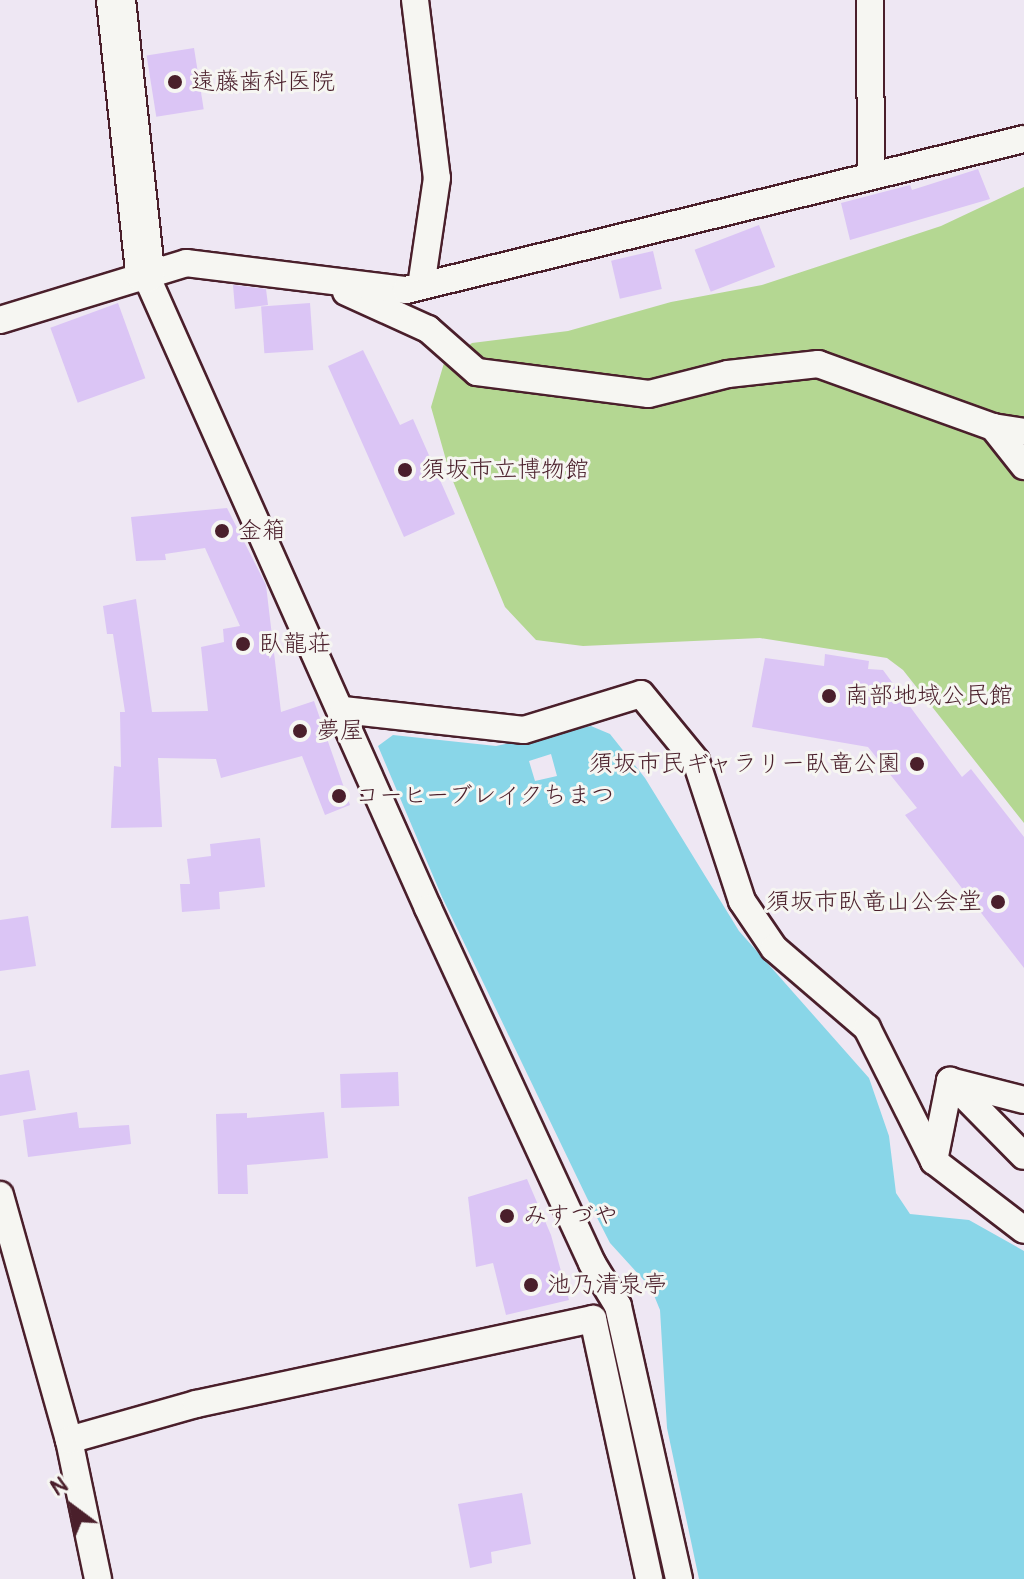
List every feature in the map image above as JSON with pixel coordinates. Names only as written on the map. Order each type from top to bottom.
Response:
[{"type":"street","points":[[116,0],[145,273],[343,710],[434,922],[592,1263],[618,1306],[679,1579]]},
{"type":"street","points":[[415,0],[437,178],[421,286]]},
{"type":"street","points":[[870,0],[871,175]]},
{"type":"street","points":[[0,320],[145,273],[186,263],[375,288],[421,286],[1024,139]]},
{"type":"street","points":[[343,290],[428,329],[477,372],[649,394],[728,374],[818,364],[993,427],[1024,432]]},
{"type":"street","points":[[993,427],[1024,466]]},
{"type":"street","points":[[343,710],[524,730],[641,694],[696,761],[742,901],[774,948],[867,1028],[934,1161],[1024,1230]]},
{"type":"street","points":[[934,1161],[950,1081]]},
{"type":"street","points":[[950,1081],[1024,1100]]},
{"type":"street","points":[[950,1081],[1024,1156]]},
{"type":"street","points":[[0,1195],[69,1440],[98,1579]]},
{"type":"street","points":[[69,1440],[196,1404],[593,1319],[649,1579]]},
{"type":"green space","points":[[1024,187],[1024,823],[903,670],[887,658],[760,638],[583,646],[536,640],[505,607],[450,474],[431,407],[444,363],[472,343],[568,331],[671,302],[762,285],[941,226]]},
{"type":"water","points":[[591,726],[610,734],[645,778],[739,931],[869,1078],[889,1136],[896,1193],[910,1214],[969,1220],[1024,1251],[1024,1579],[699,1579],[667,1428],[660,1310],[651,1288],[610,1243],[587,1198],[442,897],[378,746],[393,735],[496,746]],"holes":[[[551,754],[557,776],[535,781],[529,761]]]},
{"type":"building","name":"遠藤歯科医院","points":[[194,48],[204,109],[156,117],[147,56]]},
{"type":"building","points":[[978,169],[990,199],[850,240],[841,203],[910,185],[912,190]]},
{"type":"building","points":[[759,225],[775,267],[711,292],[695,250]]},
{"type":"building","points":[[653,251],[662,289],[620,299],[611,261]]},
{"type":"building","points":[[233,285],[266,289],[268,305],[235,309]]},
{"type":"building","points":[[118,303],[145,378],[78,403],[50,328]]},
{"type":"building","points":[[310,303],[313,350],[264,353],[261,306]]},
{"type":"building","name":"須坂市立博物館","points":[[363,350],[400,425],[413,419],[455,514],[404,537],[328,366]]},
{"type":"building","points":[[227,508],[266,585],[281,712],[314,701],[350,805],[325,815],[302,756],[221,778],[216,759],[158,758],[162,827],[111,828],[114,766],[121,767],[120,712],[125,712],[113,634],[107,634],[103,606],[136,599],[152,712],[208,711],[201,647],[224,642],[223,629],[240,626],[205,548],[165,554],[166,560],[136,561],[131,517]]},
{"type":"building","points":[[825,654],[869,661],[868,669],[883,670],[962,777],[971,769],[1024,837],[1024,968],[905,815],[917,808],[868,747],[752,727],[765,658],[824,666]]},
{"type":"building","points":[[260,838],[265,887],[219,892],[220,909],[182,912],[180,884],[190,884],[187,859],[211,856],[210,844]]},
{"type":"building","points":[[28,916],[36,966],[0,971],[0,920]]},
{"type":"building","points":[[29,1070],[36,1110],[0,1116],[0,1075]]},
{"type":"building","points":[[398,1072],[399,1106],[341,1108],[340,1074]]},
{"type":"building","points":[[77,1112],[79,1128],[129,1125],[131,1144],[28,1157],[23,1120]]},
{"type":"building","points":[[324,1112],[328,1158],[247,1165],[248,1194],[218,1194],[216,1114],[247,1113],[247,1118]]},
{"type":"building","points":[[527,1179],[551,1235],[569,1300],[506,1315],[493,1263],[476,1267],[468,1197]]},
{"type":"building","points":[[522,1493],[531,1544],[491,1552],[492,1563],[470,1568],[458,1504]]},
{"type":"place","name":"遠藤歯科医院","points":[[175,82]]},
{"type":"place","name":"須坂市立博物館","points":[[405,470]]},
{"type":"place","name":"金箱","points":[[222,531]]},
{"type":"place","name":"臥龍荘","points":[[243,644]]},
{"type":"place","name":"南部地域公民館","points":[[829,696]]},
{"type":"place","name":"夢屋","points":[[300,731]]},
{"type":"place","name":"須坂市民ギャラリー臥竜公園","points":[[917,764]]},
{"type":"place","name":"コーヒーブレイクちまつ","points":[[339,796]]},
{"type":"place","name":"須坂市臥竜山公会堂","points":[[998,902]]},
{"type":"place","name":"みすづや","points":[[507,1216]]},
{"type":"place","name":"池乃清泉亭","points":[[531,1285]]}]
